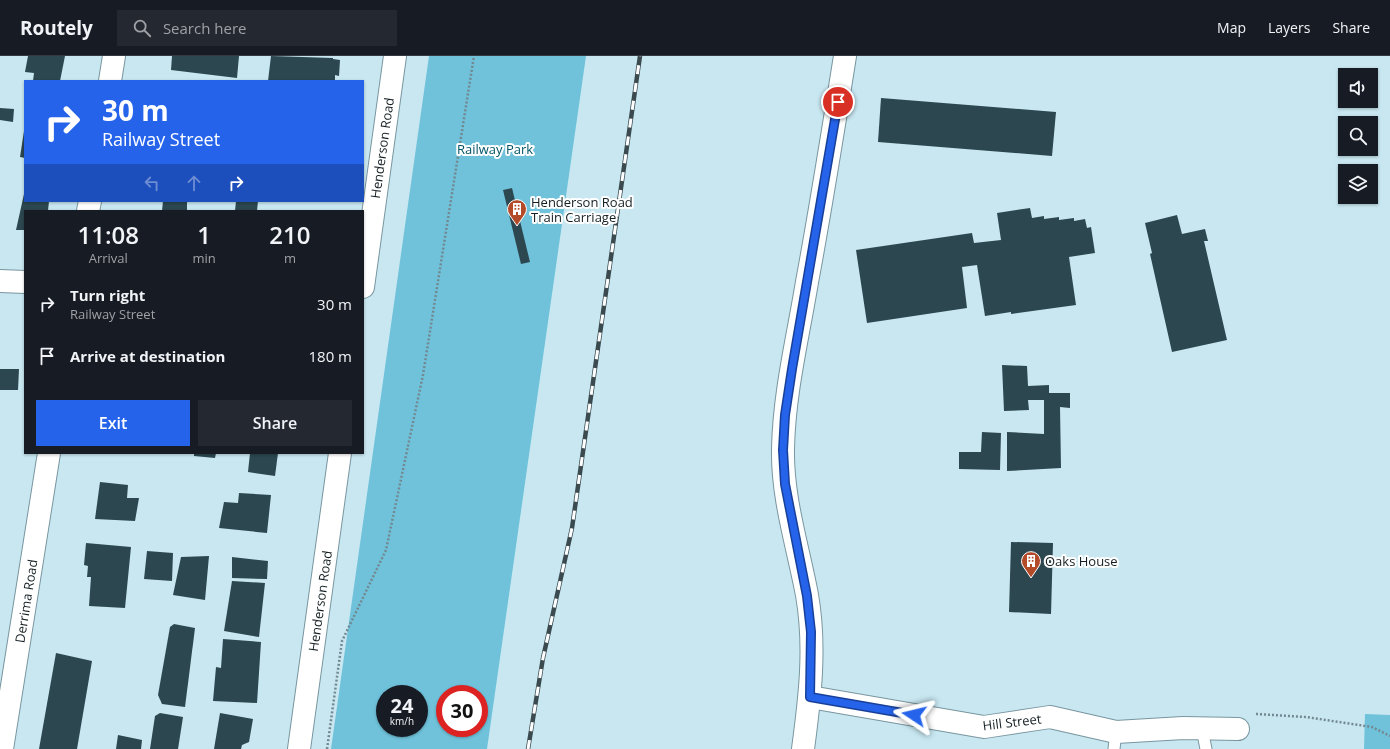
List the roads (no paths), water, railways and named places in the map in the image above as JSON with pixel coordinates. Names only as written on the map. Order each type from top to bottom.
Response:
[{"type":"street","points":[[110,80],[114,56]]},
{"type":"street","name":"Henderson Road","points":[[364,280],[395,56]]},
{"type":"street","points":[[803,749],[810,697],[811,632],[807,596],[785,484],[783,450],[785,415],[845,56]]},
{"type":"street","points":[[0,281],[24,282]]},
{"type":"street","name":"Derrima Road","points":[[2,749],[49,454]]},
{"type":"street","name":"Henderson Road","points":[[299,749],[340,454]]},
{"type":"street","name":"Hill Street","points":[[810,697],[984,727],[1050,717],[1115,740],[1182,728],[1204,739],[1245,721]]},
{"type":"railway","points":[[528,749],[543,658],[572,528],[640,56]]},
{"type":"place","name":"Henderson Road Train Carriage","points":[[517,226]]},
{"type":"place","name":"Oaks House","points":[[1031,578]]},
{"type":"park label","name":"Railway Park","points":[[495,149]]}]
